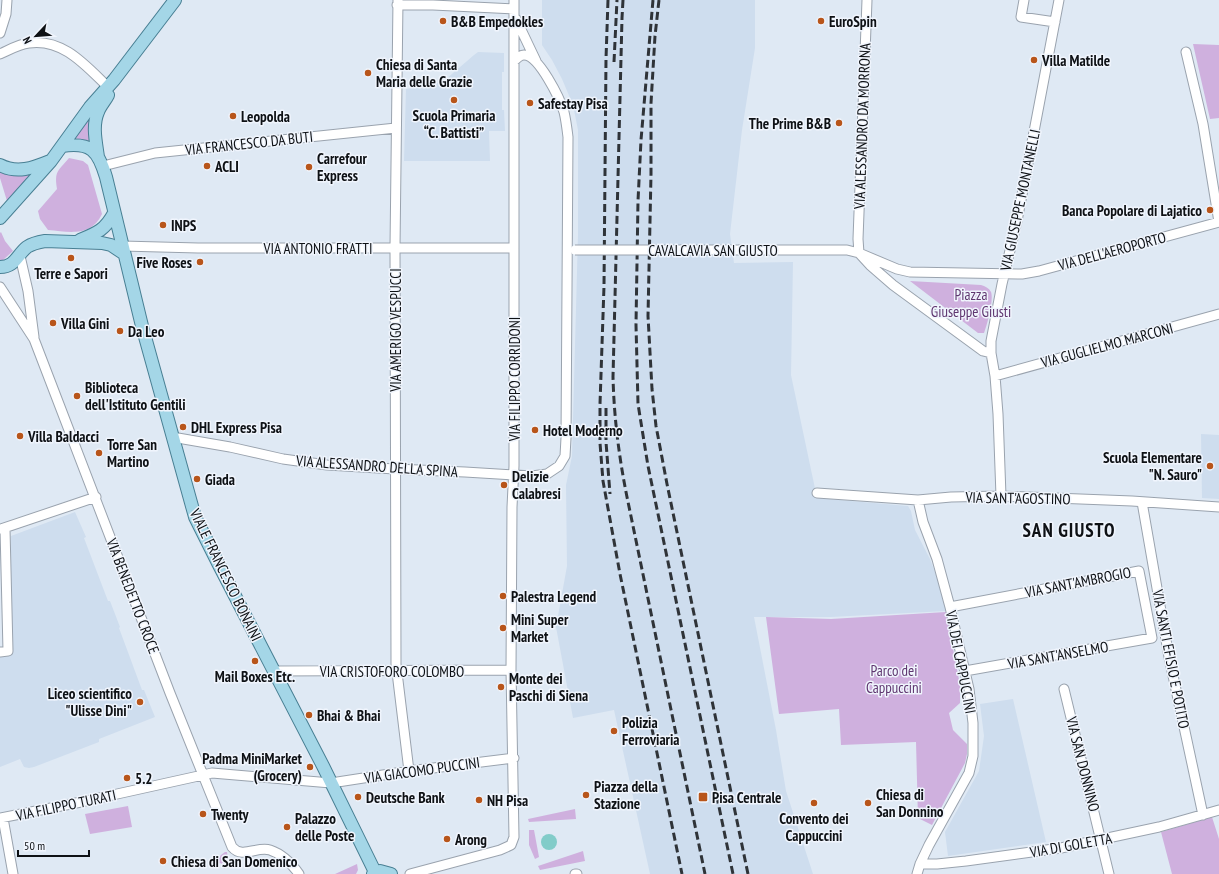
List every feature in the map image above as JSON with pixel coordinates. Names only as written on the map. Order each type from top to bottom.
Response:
[{"type":"main road","points":[[0,218],[51,161],[90,107],[111,84],[175,0]]},
{"type":"main road","name":"VIALE FRANCESCO BONAINI","points":[[111,84],[108,96],[98,112],[95,124],[100,161],[172,436],[195,517],[331,783],[374,873]]},
{"type":"main road","points":[[62,146],[76,144],[84,146],[93,151],[100,161]]},
{"type":"main road","points":[[0,165],[9,169],[24,170],[51,161]]},
{"type":"main road","points":[[77,241],[104,228],[114,213]]},
{"type":"main road","points":[[0,267],[10,265],[26,248],[39,242],[77,241],[102,243],[123,249]]},
{"type":"main road","points":[[374,873],[384,871],[391,874]]},
{"type":"street","points":[[0,33],[5,18],[7,0]]},
{"type":"street","name":"VIA ALESSANDRO DA MORRONA","points":[[859,253],[858,239],[867,0]]},
{"type":"street","points":[[1024,0],[1021,17],[1054,22]]},
{"type":"street","name":"VIA GIUSEPPE MONTANELLI","points":[[1001,496],[995,376],[991,353],[993,331],[1018,214],[1059,0]]},
{"type":"street","name":"VIA AMERIGO VESPUCCI","points":[[409,771],[396,671],[395,247],[398,2],[432,2],[514,8]]},
{"type":"street","points":[[513,474],[532,476],[547,474],[559,466],[565,456],[571,250],[569,155],[566,119],[557,95],[536,61],[514,8]]},
{"type":"street","name":"VIA FILIPPO CORRIDONI","points":[[514,8],[511,670],[514,758]]},
{"type":"street","points":[[0,54],[28,43],[40,43],[60,48],[79,58],[111,84]]},
{"type":"street","points":[[1186,52],[1203,124],[1219,222]]},
{"type":"street","points":[[514,61],[523,55],[526,55],[536,61]]},
{"type":"street","name":"VIA FRANCESCO DA BUTI","points":[[100,161],[160,152],[396,128]]},
{"type":"street","name":"VIA DELL'AEROPORTO","points":[[1004,274],[1022,274],[1039,271],[1219,222]]},
{"type":"street","name":"VIA ANTONIO FRATTI","points":[[123,249],[395,247],[514,248]]},
{"type":"street","name":"CAVALCAVIA SAN GIUSTO","points":[[571,250],[831,249],[859,253]]},
{"type":"street","points":[[859,253],[887,266],[910,272],[1004,274]]},
{"type":"street","points":[[859,253],[893,285],[983,351],[991,353]]},
{"type":"street","name":"VIA BENEDETTO CROCE","points":[[20,256],[28,291],[34,338]]},
{"type":"street","name":"VIA BENEDETTO CROCE","points":[[0,287],[34,338],[170,693],[232,847],[235,851],[240,853],[257,849],[270,850],[287,860],[299,874]]},
{"type":"street","name":"VIA GUGLIELMO MARCONI","points":[[995,376],[1219,314]]},
{"type":"street","name":"VIA ALESSANDRO DELLA SPINA","points":[[172,436],[230,446],[283,459],[327,465],[513,474]]},
{"type":"street","name":"VIA SANT'AGOSTINO","points":[[817,493],[918,500],[951,497],[1001,496],[1219,507]]},
{"type":"street","points":[[0,652],[8,650],[3,529],[96,497]]},
{"type":"street","name":"VIA DEI CAPPUCCINI","points":[[917,874],[920,864],[939,827],[958,795],[973,761],[971,700],[965,671],[937,559],[923,522],[918,500]]},
{"type":"street","name":"VIA SANTI EFISIO E POTITO","points":[[1142,502],[1169,657],[1203,815]]},
{"type":"street","name":"VIA SANT'AMBROGIO","points":[[950,607],[1140,571],[1152,638]]},
{"type":"street","name":"VIA SANT'ANSELMO","points":[[965,671],[1152,638]]},
{"type":"street","name":"VIA CRISTOFORO COLOMBO","points":[[273,671],[511,670]]},
{"type":"street","name":"VIA SAN DONNINO","points":[[1064,689],[1109,874]]},
{"type":"street","points":[[410,874],[506,848],[511,845],[514,837],[514,758]]},
{"type":"street","name":"VIA GIACOMO PUCCINI","points":[[203,774],[212,773],[331,783],[409,771],[514,758]]},
{"type":"street","name":"VIA FILIPPO TURATI","points":[[1,818],[81,802],[203,774]]},
{"type":"street","name":"VIA DI GOLETTA","points":[[920,864],[966,861],[1061,848],[1159,827],[1219,810]]},
{"type":"street","points":[[1,818],[13,874]]},
{"type":"shaded area","points":[[542,0],[755,0],[755,48],[742,130],[730,234],[734,263],[793,262],[791,375],[817,498],[908,506],[911,511],[915,530],[930,559],[936,575],[946,611],[831,617],[754,617],[786,791],[813,874],[650,874],[614,710],[573,718],[556,627],[567,566],[566,485],[572,456],[578,235],[578,130],[573,105],[562,79],[542,45]]},
{"type":"shaded area","name":"Scuola Primaria “C. Battisti”","points":[[478,52],[504,53],[504,72],[502,72],[502,110],[504,110],[505,131],[489,131],[490,161],[404,161],[406,89],[438,83],[445,80]]},
{"type":"shaded area","name":"Scuola Elementare \"N. Sauro\"","points":[[1201,434],[1219,435],[1219,499],[1202,498]]},
{"type":"shaded area","points":[[75,512],[86,537],[84,538],[108,601],[110,601],[120,627],[119,628],[142,690],[144,690],[155,717],[99,739],[99,742],[34,767],[24,767],[20,759],[0,767],[0,657],[11,656],[11,536]]},
{"type":"shaded area","points":[[1013,699],[1046,842],[948,856],[945,832],[979,771],[984,736],[980,704]]},
{"type":"shaded area","points":[[549,834],[556,839],[557,842],[552,849],[549,850],[542,845],[541,842],[546,835]]},
{"type":"green space","points":[[1193,44],[1219,45],[1219,118],[1210,119]]},
{"type":"green space","points":[[91,114],[92,142],[75,138]]},
{"type":"green space","points":[[69,158],[83,161],[88,165],[102,214],[92,226],[86,230],[64,232],[48,230],[40,219],[38,211],[57,189],[56,178],[58,172]]},
{"type":"green space","points":[[0,170],[11,175],[31,174],[7,201],[0,178]]},
{"type":"green space","points":[[1,232],[5,241],[13,251],[3,260],[0,260]]},
{"type":"green space","name":"Piazza Giuseppe Giusti","points":[[910,281],[981,285],[987,287],[991,292],[992,301],[984,333],[978,333]]},
{"type":"green space","name":"Parco dei Cappuccini","points":[[946,612],[960,685],[960,703],[949,713],[953,730],[967,744],[967,754],[965,763],[932,825],[918,818],[916,742],[841,745],[839,709],[779,714],[766,617],[831,619]]},
{"type":"green space","points":[[128,806],[132,827],[90,834],[85,814]]},
{"type":"green space","points":[[575,809],[576,819],[529,822],[528,819]]},
{"type":"green space","points":[[1212,817],[1219,839],[1219,874],[1172,874],[1161,832]]},
{"type":"green space","points":[[529,830],[534,830],[539,857],[535,859],[529,845]]},
{"type":"green space","points":[[583,851],[585,861],[540,870],[538,866]]},
{"type":"green space","points":[[225,852],[227,852],[228,861],[225,869],[220,863],[217,865],[215,864]]},
{"type":"green space","points":[[357,864],[358,870],[356,874],[335,874]]},
{"type":"railway","points":[[608,0],[604,286],[600,404],[600,443],[603,481],[620,574],[682,874]]},
{"type":"railway","points":[[614,62],[617,0]]},
{"type":"railway","points":[[623,0],[613,377],[616,422],[619,452],[627,497],[705,874]]},
{"type":"railway","points":[[653,0],[641,140],[638,201],[636,325],[638,404],[648,466],[733,874]]},
{"type":"railway","points":[[659,0],[655,36],[651,103],[648,316],[652,389],[656,426],[667,484],[748,874]]},
{"type":"railway","points":[[606,408],[606,442],[610,494]]},
{"type":"place","name":"B&B Empedokles","points":[[443,21]]},
{"type":"place","name":"EuroSpin","points":[[821,21]]},
{"type":"place","name":"Villa Matilde","points":[[1034,60]]},
{"type":"place","name":"Chiesa di Santa Maria delle Grazie","points":[[368,73]]},
{"type":"place","name":"Scuola Primaria “C. Battisti”","points":[[454,100]]},
{"type":"place","name":"Safestay Pisa","points":[[530,103]]},
{"type":"place","name":"Leopolda","points":[[233,116]]},
{"type":"place","name":"The Prime B&B","points":[[839,123]]},
{"type":"place","name":"ACLI","points":[[207,166]]},
{"type":"place","name":"Carrefour Express","points":[[309,167]]},
{"type":"place","name":"Banca Popolare di Lajatico","points":[[1210,210]]},
{"type":"place","name":"INPS","points":[[163,225]]},
{"type":"place","name":"Terre e Sapori","points":[[71,258]]},
{"type":"place","name":"Five Roses","points":[[200,262]]},
{"type":"place","name":"Villa Gini","points":[[53,323]]},
{"type":"place","name":"Da Leo","points":[[120,331]]},
{"type":"place","name":"Biblioteca dell'Istituto Gentili","points":[[77,396]]},
{"type":"place","name":"DHL Express Pisa","points":[[183,427]]},
{"type":"place","name":"Hotel Moderno","points":[[535,430]]},
{"type":"place","name":"Villa Baldacci","points":[[20,436]]},
{"type":"place","name":"Torre San Martino","points":[[99,453]]},
{"type":"place","name":"Scuola Elementare \"N. Sauro\"","points":[[1210,466]]},
{"type":"place","name":"Giada","points":[[197,479]]},
{"type":"place","name":"Delizie Calabresi","points":[[504,485]]},
{"type":"place","name":"Palestra Legend","points":[[503,596]]},
{"type":"place","name":"Mini Super Market","points":[[503,628]]},
{"type":"place","name":"Mail Boxes Etc.","points":[[255,661]]},
{"type":"place","name":"Monte dei Paschi di Siena","points":[[501,687]]},
{"type":"place","name":"Liceo scientifico \"Ulisse Dini\"","points":[[140,702]]},
{"type":"place","name":"Bhai & Bhai","points":[[309,715]]},
{"type":"place","name":"Polizia Ferroviaria","points":[[614,731]]},
{"type":"place","name":"Padma MiniMarket (Grocery)","points":[[310,767]]},
{"type":"place","name":"5.2","points":[[127,778]]},
{"type":"place","name":"Piazza della Stazione","points":[[586,795]]},
{"type":"place","name":"Deutsche Bank","points":[[358,797]]},
{"type":"place","name":"Pisa Centrale","points":[[703,797]]},
{"type":"place","name":"NH Pisa","points":[[479,800]]},
{"type":"place","name":"Convento dei Cappuccini","points":[[814,803]]},
{"type":"place","name":"Chiesa di San Donnino","points":[[868,803]]},
{"type":"place","name":"Twenty","points":[[203,814]]},
{"type":"place","name":"Palazzo delle Poste","points":[[287,827]]},
{"type":"place","name":"Arong","points":[[447,839]]},
{"type":"place","name":"Chiesa di San Domenico","points":[[163,861]]},
{"type":"district","name":"SAN GIUSTO","points":[[1069,530]]}]
